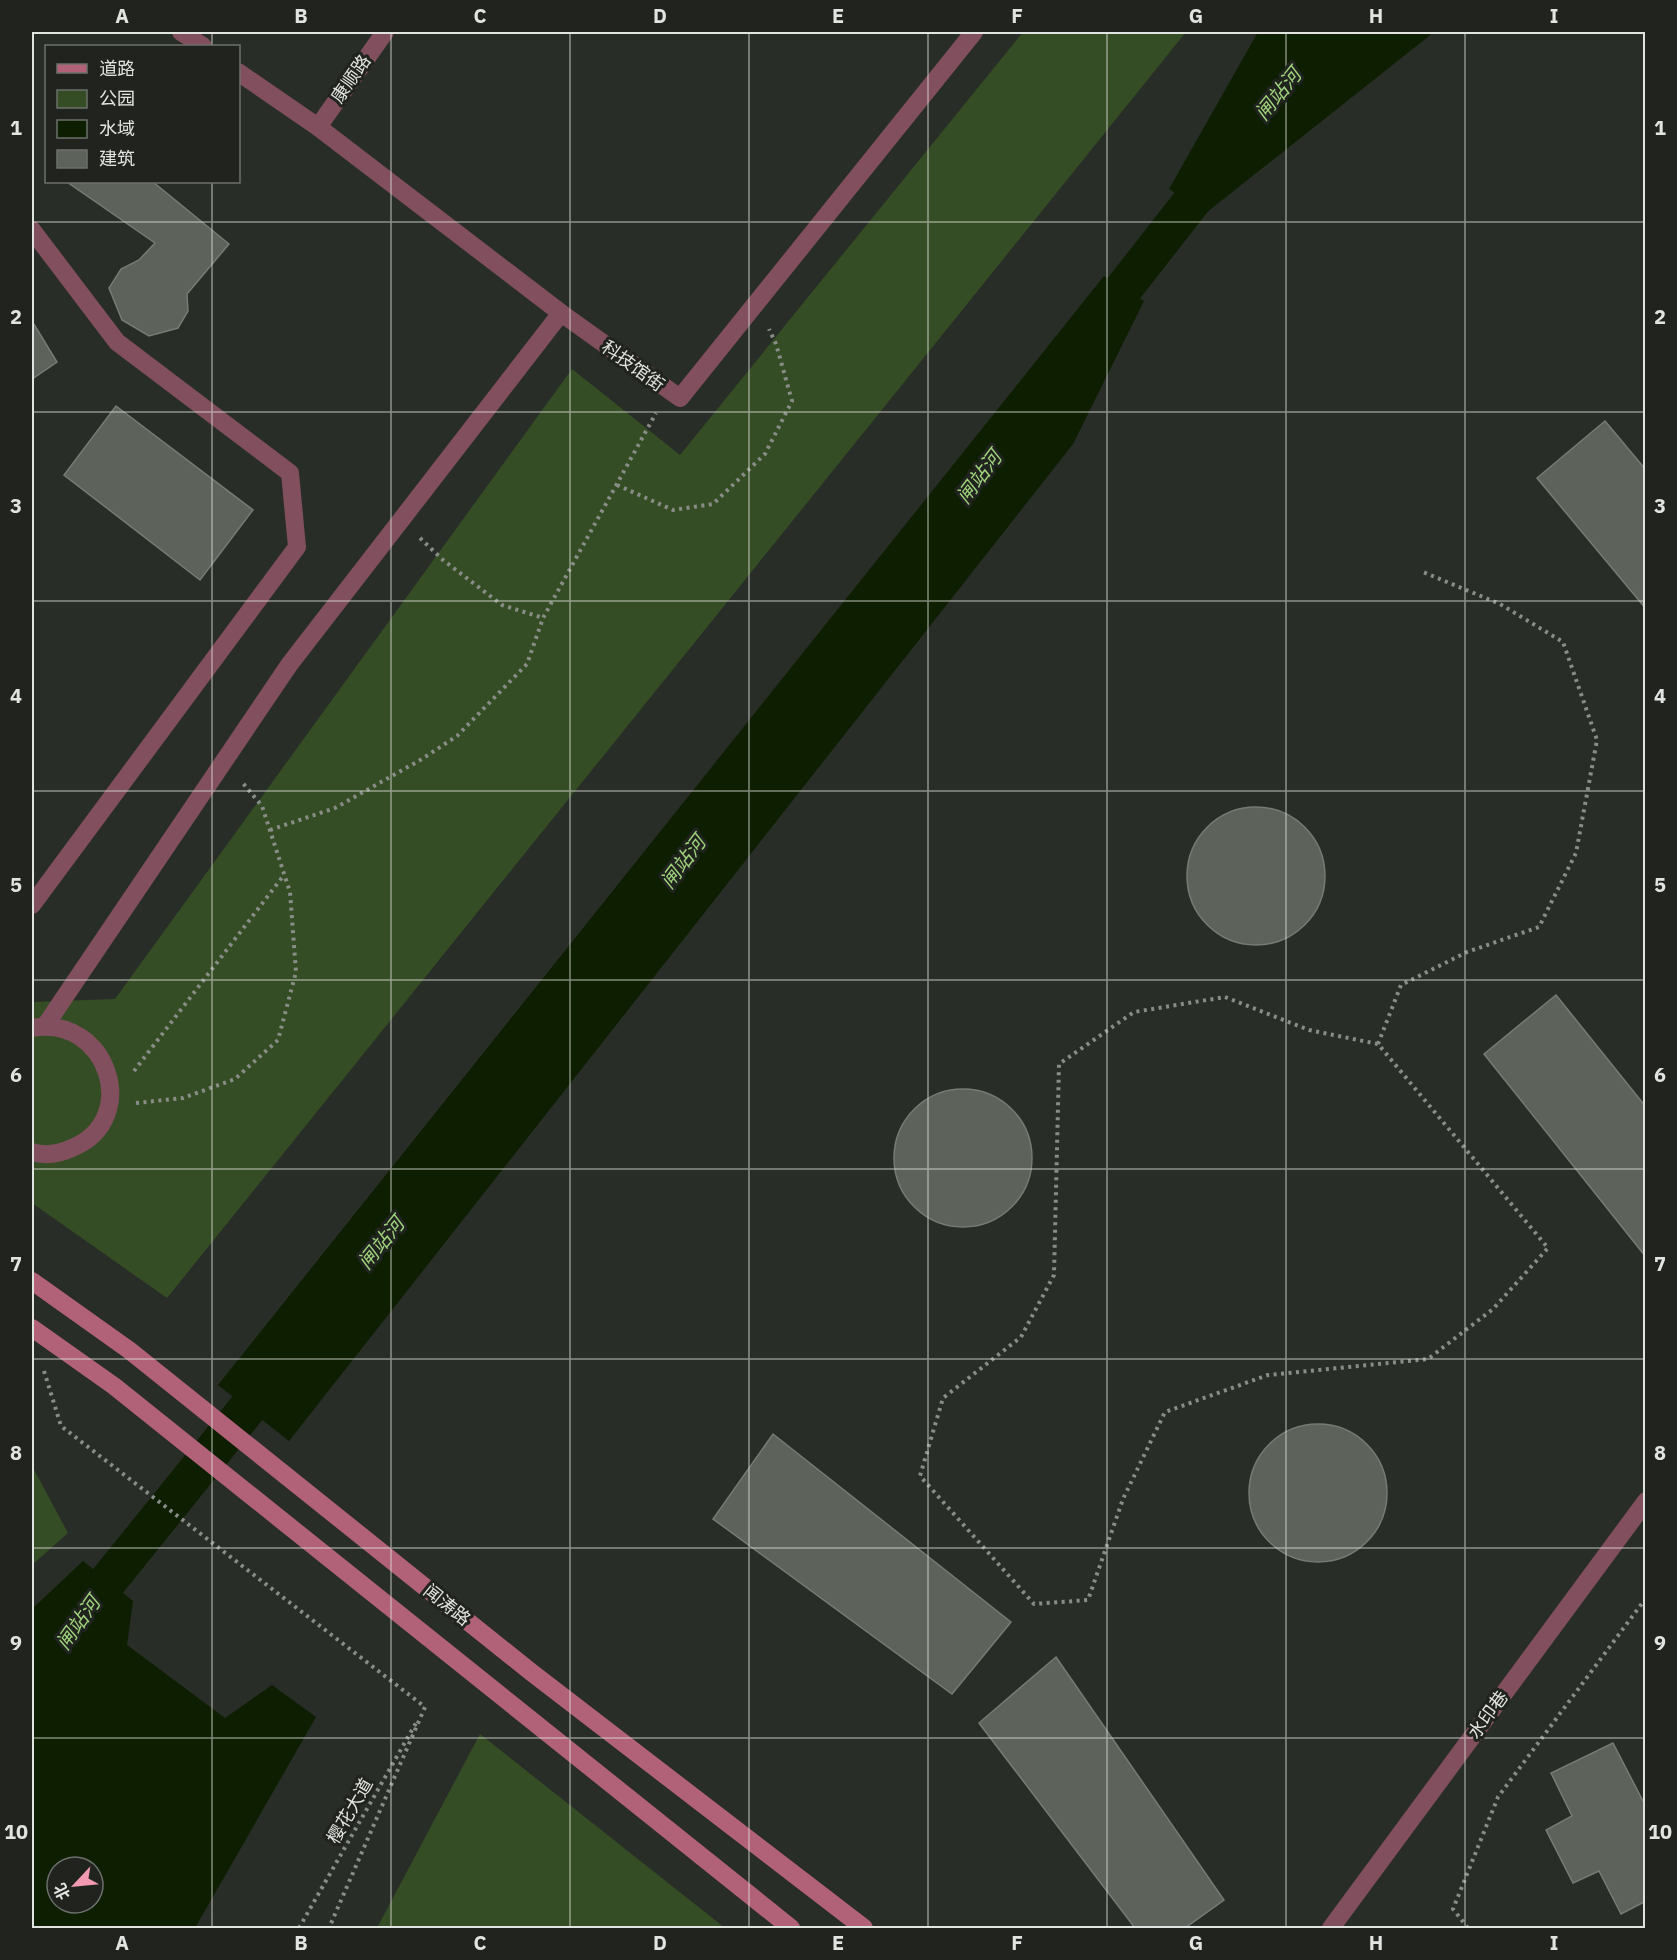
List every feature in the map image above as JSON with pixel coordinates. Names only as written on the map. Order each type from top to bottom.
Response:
[{"type":"main road","name":"闻涛路","points":[[32,1281],[129,1350],[531,1672],[864,1929]]},
{"type":"main road","name":"闻涛路","points":[[32,1328],[114,1386],[791,1929]]},
{"type":"street","points":[[181,32],[200,45]]},
{"type":"street","name":"康顺路","points":[[318,127],[385,32]]},
{"type":"street","name":"科技馆街","points":[[240,73],[318,127],[561,313],[680,399],[974,32]]},
{"type":"street","points":[[32,230],[117,342],[290,473],[297,547],[32,905]]},
{"type":"street","points":[[38,1027],[289,665],[561,313]]},
{"type":"street","points":[[32,1152],[60,1153],[80,1145],[96,1132],[111,1093],[108,1072],[99,1053],[84,1038],[66,1029],[38,1027]]},
{"type":"street","name":"水印巷","points":[[1331,1929],[1646,1501]]},
{"type":"path","points":[[617,485],[673,510],[713,504],[765,454],[792,400],[776,344],[756,303]]},
{"type":"path","points":[[270,830],[335,808],[457,736],[527,664],[543,618],[668,392]]},
{"type":"path","points":[[401,520],[443,560],[502,605],[543,618]]},
{"type":"path","points":[[1378,1044],[1401,985],[1467,952],[1539,927],[1576,853],[1597,740],[1563,642],[1500,604],[1423,572]]},
{"type":"path","points":[[108,1105],[183,1098],[235,1079],[278,1040],[296,972],[290,892],[262,806],[224,761]]},
{"type":"path","points":[[108,1105],[284,875]]},
{"type":"path","points":[[1225,997],[1309,1030],[1378,1044],[1548,1248],[1493,1309],[1428,1359],[1268,1375],[1165,1412],[1123,1499],[1088,1600],[1034,1604],[920,1476],[943,1398],[1021,1337],[1054,1275],[1059,1064],[1134,1012],[1225,997]]},
{"type":"path","points":[[41,1364],[61,1426],[425,1707],[329,1929]]},
{"type":"path","points":[[1468,1929],[1453,1908],[1498,1797],[1646,1598]]},
{"type":"path","name":"樱花大道","points":[[299,1929],[425,1707]]},
{"type":"green space","points":[[1023,32],[1186,32],[167,1298],[32,1203],[32,1002],[115,999],[572,369],[680,455]]},
{"type":"green space","points":[[32,1466],[68,1533],[32,1565]]},
{"type":"green space","points":[[480,1734],[725,1928],[377,1928]]},
{"type":"water","points":[[1258,32],[1434,32],[1206,213],[1169,189]]},
{"type":"water","points":[[1104,276],[1144,301],[1073,444],[289,1441],[218,1385]]},
{"type":"water","points":[[83,1561],[133,1601],[127,1645],[225,1718],[272,1685],[316,1717],[195,1928],[32,1928],[32,1609]]},
{"type":"building","points":[[68,183],[154,183],[229,244],[187,294],[188,311],[178,328],[149,336],[122,320],[109,288],[121,269],[139,260],[155,243]]},
{"type":"building","points":[[32,321],[57,362],[32,379]]},
{"type":"building","points":[[116,406],[253,510],[200,580],[64,475]]},
{"type":"building","points":[[1605,421],[1646,470],[1646,609],[1537,478]]},
{"type":"building","points":[[1256,807],[1282,812],[1305,827],[1320,850],[1325,876],[1320,902],[1305,925],[1282,940],[1256,945],[1230,940],[1207,925],[1192,902],[1187,876],[1192,850],[1207,827],[1230,812]]},
{"type":"building","points":[[1556,995],[1646,1107],[1646,1257],[1484,1054]]},
{"type":"building","points":[[963,1089],[989,1094],[1012,1109],[1027,1132],[1032,1158],[1027,1184],[1012,1207],[989,1222],[963,1227],[937,1222],[914,1207],[899,1184],[894,1158],[899,1132],[914,1109],[937,1094]]},
{"type":"building","points":[[1318,1424],[1344,1429],[1367,1444],[1382,1467],[1387,1493],[1382,1519],[1367,1542],[1344,1557],[1318,1562],[1292,1557],[1269,1542],[1254,1519],[1249,1493],[1254,1467],[1269,1444],[1292,1429]]},
{"type":"building","points":[[773,1434],[1011,1622],[952,1694],[713,1519]]},
{"type":"building","points":[[1056,1657],[1224,1900],[1185,1928],[1135,1928],[979,1723]]},
{"type":"building","points":[[1613,1743],[1646,1807],[1646,1901],[1621,1914],[1599,1871],[1573,1883],[1546,1830],[1572,1816],[1551,1773]]},
{"type":"waterway","name":"闸站河","points":[[1092,329],[1221,164]]},
{"type":"waterway","name":"闸站河","points":[[32,1688],[108,1581],[279,1369]]}]
